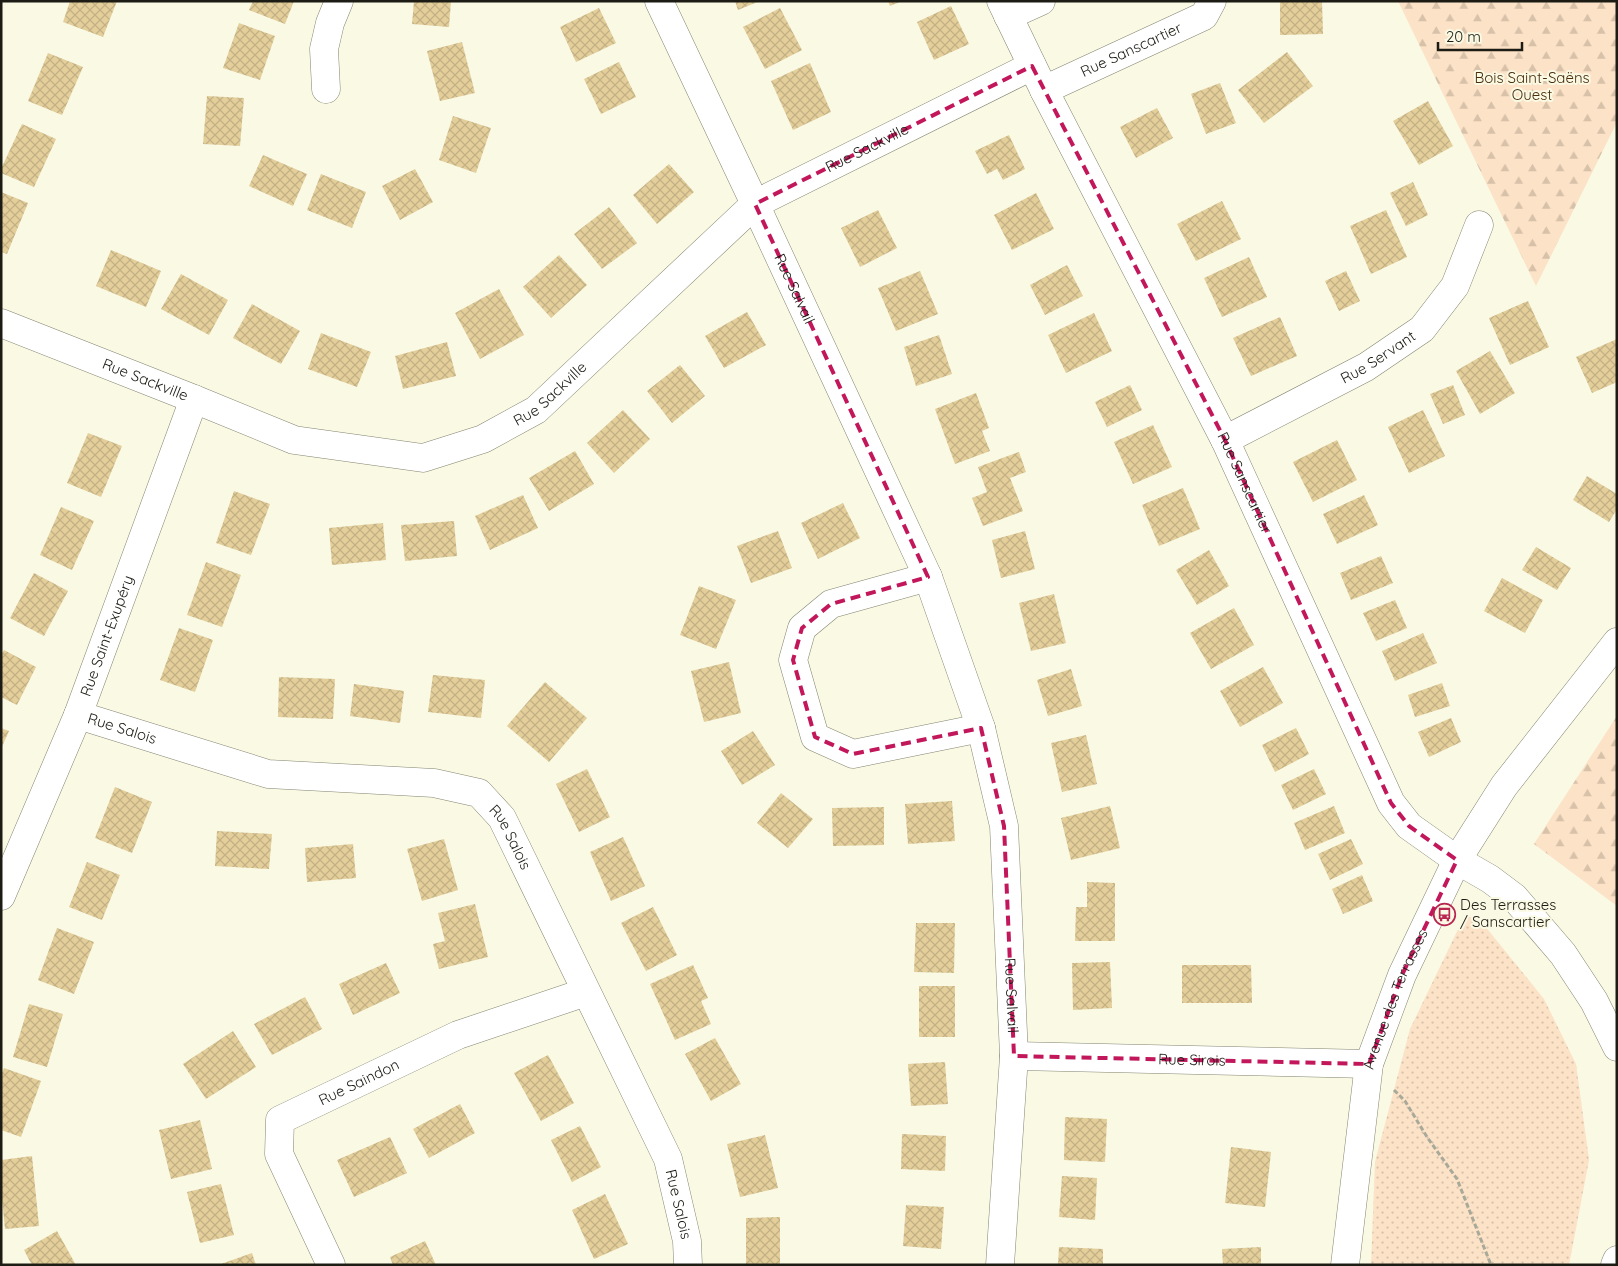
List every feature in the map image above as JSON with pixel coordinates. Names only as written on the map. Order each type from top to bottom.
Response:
[{"type":"street","points":[[326,89],[324,49],[330,23],[339,1]]},
{"type":"street","name":"Rue Salvail","points":[[659,1],[928,577],[981,728],[1004,826],[1014,1056],[1000,1265]]},
{"type":"street","name":"Rue Sanscartier","points":[[1041,1],[1005,9],[1038,78],[1225,440],[1391,803],[1409,826],[1457,860],[1490,879],[1514,898],[1564,954],[1594,1001],[1617,1047]]},
{"type":"street","name":"Rue Sanscartier","points":[[1038,78],[1204,16],[1212,1]]},
{"type":"street","name":"Rue Sackville","points":[[1,323],[294,440],[423,458],[483,439],[536,410],[755,204],[1038,78]]},
{"type":"street","name":"Rue Servant","points":[[1225,440],[1366,367],[1422,329],[1455,286],[1479,225]]},
{"type":"street","name":"Rue Saint-Exupéry","points":[[1,896],[78,715],[194,399]]},
{"type":"street","points":[[928,577],[831,604],[802,628],[793,660],[815,737],[853,754],[981,728]]},
{"type":"street","name":"Avenue des Terrasses","points":[[1345,1265],[1369,1064],[1402,975],[1457,860],[1504,786],[1617,642]]},
{"type":"street","name":"Rue Salois","points":[[78,715],[268,774],[434,782],[479,793],[502,818],[668,1159],[687,1240],[688,1265]]},
{"type":"street","name":"Rue Saindon","points":[[331,1265],[279,1154],[280,1120],[458,1035],[586,992]]},
{"type":"street","name":"Rue Sirois","points":[[1014,1056],[1369,1064]]},
{"type":"street","points":[[1616,1265],[1617,1260]]},
{"type":"path","points":[[1405,1101],[1456,1179],[1491,1265]]},
{"type":"highlighted area","points":[[1032,66],[1225,440],[1391,803],[1409,826],[1457,860],[1402,975],[1369,1064],[1014,1056],[1004,826],[981,728],[853,754],[815,737],[793,660],[802,628],[831,604],[928,577],[755,204]]},
{"type":"green space","name":"Bois Saint-Saëns Ouest","points":[[1398,1],[1617,1],[1617,122],[1536,286]]},
{"type":"green space","points":[[1617,716],[1617,906],[1534,844]]},
{"type":"green space","points":[[1465,915],[1480,920],[1544,999],[1576,1064],[1589,1160],[1569,1265],[1371,1265],[1375,1162],[1410,1029]]},
{"type":"building","points":[[70,1],[117,1],[103,37],[63,22]]},
{"type":"building","points":[[253,1],[294,1],[285,24],[249,10]]},
{"type":"building","points":[[414,1],[451,1],[449,27],[412,24]]},
{"type":"building","points":[[735,1],[760,1],[738,10]]},
{"type":"building","points":[[888,1],[902,1],[890,6]]},
{"type":"building","points":[[1280,1],[1322,1],[1323,34],[1280,35]]},
{"type":"building","points":[[951,6],[969,44],[934,60],[917,22]]},
{"type":"building","points":[[599,8],[616,43],[576,62],[560,27]]},
{"type":"building","points":[[780,8],[802,50],[765,69],[743,27]]},
{"type":"building","points":[[239,23],[275,36],[260,80],[223,68]]},
{"type":"building","points":[[462,42],[475,93],[440,101],[427,51]]},
{"type":"building","points":[[1287,52],[1313,86],[1264,123],[1238,90]]},
{"type":"building","points":[[48,53],[83,67],[62,115],[28,101]]},
{"type":"building","points":[[619,62],[636,97],[601,114],[584,79]]},
{"type":"building","points":[[810,63],[831,112],[793,130],[771,81]]},
{"type":"building","points":[[1220,83],[1236,123],[1206,134],[1191,94]]},
{"type":"building","points":[[207,96],[244,98],[240,146],[203,144]]},
{"type":"building","points":[[1428,101],[1453,146],[1419,165],[1393,121]]},
{"type":"building","points":[[1157,108],[1173,138],[1136,158],[1120,127]]},
{"type":"building","points":[[453,116],[491,128],[476,173],[439,160]]},
{"type":"building","points":[[22,124],[56,139],[34,187],[1,173],[1,169]]},
{"type":"building","points":[[1009,135],[1025,169],[1003,180],[997,169],[987,174],[975,151]]},
{"type":"building","points":[[263,155],[307,174],[293,206],[249,186]]},
{"type":"building","points":[[669,164],[694,192],[657,224],[633,195]]},
{"type":"building","points":[[415,169],[433,202],[400,220],[382,186]]},
{"type":"building","points":[[321,174],[366,192],[352,228],[307,210]]},
{"type":"building","points":[[1413,182],[1428,215],[1406,226],[1390,193]]},
{"type":"building","points":[[1,192],[28,203],[7,254],[1,252]]},
{"type":"building","points":[[1036,193],[1054,229],[1012,250],[994,215]]},
{"type":"building","points":[[1222,201],[1241,239],[1196,261],[1177,224]]},
{"type":"building","points":[[609,207],[637,243],[602,269],[574,234]]},
{"type":"building","points":[[878,210],[897,248],[860,267],[841,228]]},
{"type":"building","points":[[1386,210],[1407,257],[1371,274],[1350,226]]},
{"type":"building","points":[[111,250],[161,271],[146,307],[96,286]]},
{"type":"building","points":[[559,255],[587,285],[551,318],[523,287]]},
{"type":"building","points":[[1249,257],[1267,297],[1222,317],[1204,278]]},
{"type":"building","points":[[1067,265],[1083,296],[1045,315],[1030,285]]},
{"type":"building","points":[[920,271],[938,314],[896,331],[878,288]]},
{"type":"building","points":[[1346,271],[1360,301],[1339,311],[1325,281]]},
{"type":"building","points":[[181,274],[228,300],[209,335],[161,309]]},
{"type":"building","points":[[499,289],[524,335],[480,359],[455,313]]},
{"type":"building","points":[[1528,301],[1549,347],[1510,365],[1489,318]]},
{"type":"building","points":[[252,304],[300,331],[281,364],[233,338]]},
{"type":"building","points":[[747,312],[766,345],[724,368],[705,336]]},
{"type":"building","points":[[1094,313],[1112,351],[1066,373],[1048,335]]},
{"type":"building","points":[[1280,317],[1297,356],[1251,376],[1233,338]]},
{"type":"building","points":[[321,333],[371,352],[357,387],[308,369]]},
{"type":"building","points":[[939,335],[952,374],[916,386],[904,347]]},
{"type":"building","points":[[1617,339],[1617,382],[1592,393],[1576,357]]},
{"type":"building","points":[[447,342],[456,376],[403,389],[395,356]]},
{"type":"building","points":[[1490,351],[1515,393],[1480,414],[1456,371]]},
{"type":"building","points":[[680,365],[705,396],[672,423],[647,391]]},
{"type":"building","points":[[1130,385],[1142,410],[1107,427],[1095,402]]},
{"type":"building","points":[[1453,385],[1465,415],[1443,424],[1430,394]]},
{"type":"building","points":[[976,393],[989,428],[982,431],[990,451],[955,464],[935,409]]},
{"type":"building","points":[[623,410],[650,439],[614,473],[587,443]]},
{"type":"building","points":[[1423,410],[1445,456],[1409,473],[1388,427]]},
{"type":"building","points":[[1153,425],[1172,467],[1133,484],[1114,442]]},
{"type":"building","points":[[88,433],[122,446],[101,497],[67,483]]},
{"type":"building","points":[[1337,440],[1357,480],[1313,502],[1293,462]]},
{"type":"building","points":[[575,451],[594,484],[549,511],[529,478]]},
{"type":"building","points":[[1019,452],[1026,472],[1010,478],[1023,511],[983,526],[972,498],[987,492],[978,467]]},
{"type":"building","points":[[1587,476],[1617,494],[1617,509],[1609,522],[1573,500]]},
{"type":"building","points":[[1183,488],[1200,529],[1159,546],[1142,505]]},
{"type":"building","points":[[234,491],[270,504],[251,555],[216,543]]},
{"type":"building","points":[[523,495],[538,528],[490,550],[475,516]]},
{"type":"building","points":[[1364,495],[1378,525],[1337,544],[1323,514]]},
{"type":"building","points":[[843,503],[860,538],[818,559],[801,523]]},
{"type":"building","points":[[61,507],[94,521],[72,570],[40,555]]},
{"type":"building","points":[[454,521],[457,556],[405,561],[401,525]]},
{"type":"building","points":[[383,523],[386,560],[332,565],[329,528]]},
{"type":"building","points":[[778,531],[792,568],[751,583],[737,546]]},
{"type":"building","points":[[1025,531],[1035,569],[1001,578],[992,540]]},
{"type":"building","points":[[1536,547],[1571,568],[1557,590],[1522,570]]},
{"type":"building","points":[[1209,550],[1229,586],[1197,605],[1176,570]]},
{"type":"building","points":[[1381,556],[1393,583],[1351,600],[1340,573]]},
{"type":"building","points":[[206,562],[241,575],[222,627],[187,615]]},
{"type":"building","points":[[34,573],[68,591],[44,636],[10,618]]},
{"type":"building","points":[[1502,578],[1543,600],[1525,633],[1484,611]]},
{"type":"building","points":[[699,586],[736,600],[716,649],[680,635]]},
{"type":"building","points":[[1054,594],[1066,643],[1031,651],[1019,603]]},
{"type":"building","points":[[1395,600],[1407,628],[1376,641],[1363,613]]},
{"type":"building","points":[[1234,608],[1254,645],[1211,669],[1190,633]]},
{"type":"building","points":[[179,628],[213,640],[195,692],[160,680]]},
{"type":"building","points":[[1423,633],[1437,663],[1395,681],[1382,651]]},
{"type":"building","points":[[4,650],[36,667],[17,705],[1,697],[1,655]]},
{"type":"building","points":[[729,662],[741,713],[704,722],[691,671]]},
{"type":"building","points":[[1263,667],[1283,703],[1240,727],[1220,691]]},
{"type":"building","points":[[1071,669],[1082,706],[1048,716],[1037,680]]},
{"type":"building","points":[[433,675],[485,680],[481,718],[428,712]]},
{"type":"building","points":[[279,677],[335,679],[333,719],[278,717]]},
{"type":"building","points":[[545,682],[587,718],[549,762],[507,726]]},
{"type":"building","points":[[1442,683],[1450,706],[1415,717],[1408,695]]},
{"type":"building","points":[[354,684],[404,691],[400,723],[350,716]]},
{"type":"building","points":[[1451,718],[1461,742],[1429,757],[1418,732]]},
{"type":"building","points":[[1,728],[9,731],[1,749]]},
{"type":"building","points":[[1296,728],[1309,754],[1275,772],[1262,745]]},
{"type":"building","points":[[753,731],[775,765],[742,785],[721,751]]},
{"type":"building","points":[[1086,735],[1097,784],[1062,792],[1051,743]]},
{"type":"building","points":[[587,769],[610,817],[579,832],[556,784]]},
{"type":"building","points":[[1314,769],[1326,794],[1293,810],[1281,785]]},
{"type":"building","points":[[115,787],[152,802],[132,853],[95,838]]},
{"type":"building","points":[[781,793],[813,819],[788,848],[757,823]]},
{"type":"building","points":[[952,801],[955,841],[908,844],[905,804]]},
{"type":"building","points":[[1110,806],[1120,848],[1071,860],[1061,818]]},
{"type":"building","points":[[1334,806],[1345,833],[1305,850],[1294,823]]},
{"type":"building","points":[[884,807],[884,845],[833,846],[832,808]]},
{"type":"building","points":[[217,831],[272,834],[269,869],[215,866]]},
{"type":"building","points":[[623,837],[645,886],[611,901],[590,852]]},
{"type":"building","points":[[444,839],[458,890],[422,901],[407,849]]},
{"type":"building","points":[[1351,839],[1363,864],[1330,880],[1318,854]]},
{"type":"building","points":[[353,844],[356,878],[307,882],[305,848]]},
{"type":"building","points":[[87,862],[120,875],[102,920],[69,907]]},
{"type":"building","points":[[1362,875],[1373,901],[1343,914],[1332,889]]},
{"type":"building","points":[[1087,882],[1115,883],[1115,941],[1075,941],[1076,907],[1087,907]]},
{"type":"building","points":[[475,904],[488,957],[439,969],[433,944],[445,941],[438,913]]},
{"type":"building","points":[[653,907],[677,955],[646,971],[621,923]]},
{"type":"building","points":[[916,923],[955,923],[954,973],[914,972]]},
{"type":"building","points":[[57,928],[94,942],[74,994],[38,980]]},
{"type":"building","points":[[1110,962],[1112,1008],[1073,1010],[1072,963]]},
{"type":"building","points":[[386,963],[400,993],[353,1015],[339,984]]},
{"type":"building","points":[[693,965],[708,998],[701,1001],[711,1024],[675,1040],[650,984]]},
{"type":"building","points":[[1182,965],[1251,965],[1252,1003],[1182,1003]]},
{"type":"building","points":[[919,986],[955,986],[955,1037],[919,1037]]},
{"type":"building","points":[[305,997],[322,1029],[272,1055],[254,1024]]},
{"type":"building","points":[[29,1004],[63,1014],[47,1067],[13,1057]]},
{"type":"building","points":[[233,1031],[256,1067],[206,1099],[183,1064]]},
{"type":"building","points":[[715,1038],[741,1084],[711,1101],[685,1054]]},
{"type":"building","points":[[548,1055],[574,1103],[541,1121],[514,1073]]},
{"type":"building","points":[[945,1062],[948,1104],[911,1106],[908,1064]]},
{"type":"building","points":[[4,1068],[41,1081],[21,1137],[1,1130],[1,1075]]},
{"type":"building","points":[[460,1104],[475,1133],[429,1158],[413,1129]]},
{"type":"building","points":[[1065,1117],[1107,1119],[1105,1162],[1064,1160]]},
{"type":"building","points":[[200,1120],[212,1169],[171,1179],[159,1130]]},
{"type":"building","points":[[580,1126],[601,1167],[572,1182],[551,1140]]},
{"type":"building","points":[[902,1134],[946,1136],[945,1171],[901,1169]]},
{"type":"building","points":[[765,1135],[778,1188],[740,1197],[727,1144]]},
{"type":"building","points":[[390,1137],[407,1173],[354,1197],[337,1160]]},
{"type":"building","points":[[1231,1147],[1271,1152],[1265,1207],[1225,1203]]},
{"type":"building","points":[[32,1156],[39,1226],[5,1229],[1,1188],[1,1160]]},
{"type":"building","points":[[1062,1176],[1097,1178],[1095,1220],[1059,1217]]},
{"type":"building","points":[[221,1184],[234,1235],[200,1243],[187,1192]]},
{"type":"building","points":[[605,1194],[628,1244],[594,1259],[572,1210]]},
{"type":"building","points":[[906,1205],[944,1207],[941,1249],[903,1246]]},
{"type":"building","points":[[780,1217],[780,1265],[746,1265],[746,1218]]},
{"type":"building","points":[[57,1231],[76,1265],[32,1265],[24,1250]]},
{"type":"building","points":[[425,1241],[436,1265],[393,1265],[390,1257]]},
{"type":"building","points":[[1059,1247],[1103,1249],[1103,1265],[1058,1265]]},
{"type":"building","points":[[1261,1247],[1261,1265],[1223,1265],[1222,1249]]},
{"type":"building","points":[[252,1253],[256,1265],[221,1265],[221,1264]]},
{"type":"place","name":"Des Terrasses / Sanscartier","points":[[1444,914]]}]
